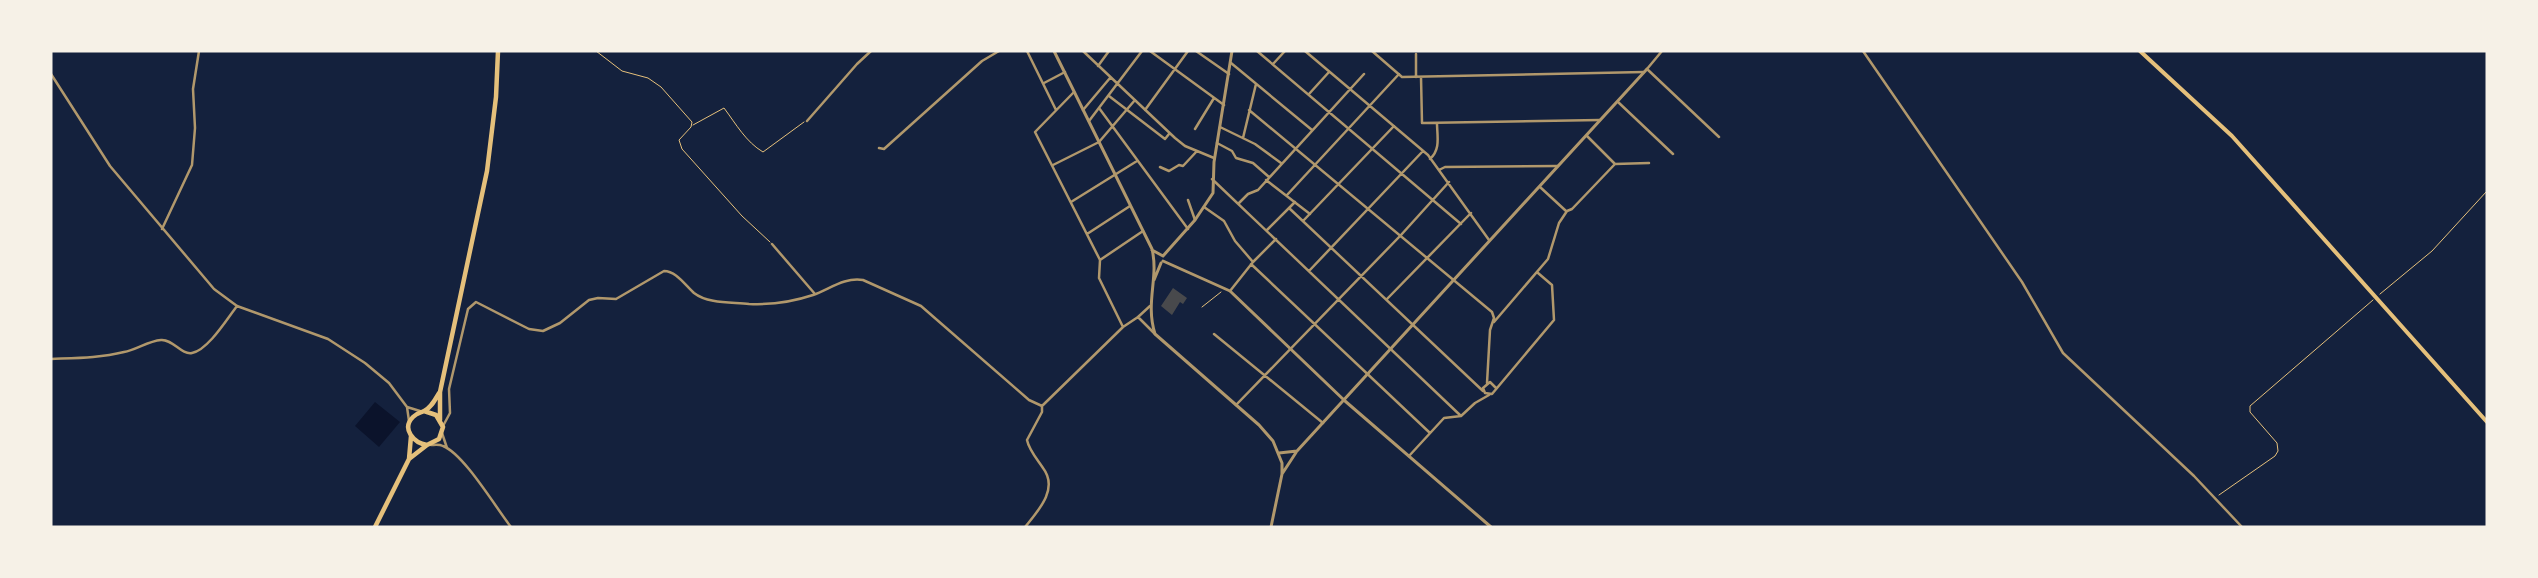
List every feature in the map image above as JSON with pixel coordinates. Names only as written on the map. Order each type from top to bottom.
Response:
[{"type":"main road","points":[[409,459],[427,445],[439,439],[442,433],[440,392],[487,171],[496,97],[498,51]]},
{"type":"main road","points":[[2140,51],[2232,136],[2487,422]]},
{"type":"main road","points":[[424,411],[440,392]]},
{"type":"main road","points":[[375,527],[409,459],[411,436],[409,423],[418,413],[424,411],[431,412],[440,420]]},
{"type":"main road","points":[[411,436],[415,441],[427,445]]},
{"type":"street","points":[[162,229],[192,165],[195,128],[193,89],[199,51]]},
{"type":"street","points":[[807,121],[857,64],[871,51]]},
{"type":"street","points":[[985,51],[988,57]]},
{"type":"street","points":[[879,148],[884,149],[988,57],[999,51]]},
{"type":"street","points":[[1034,51],[1028,53],[1056,110]]},
{"type":"street","points":[[1054,51],[1130,206],[1144,230],[1156,263],[1162,262],[1230,291],[1345,401],[1491,527]]},
{"type":"street","points":[[1083,51],[1169,134],[1185,146],[1214,158]]},
{"type":"street","points":[[1098,66],[1109,51]]},
{"type":"street","points":[[1089,121],[1142,51]]},
{"type":"street","points":[[1150,51],[1224,105]]},
{"type":"street","points":[[1145,110],[1188,51]]},
{"type":"street","points":[[1196,51],[1229,74]]},
{"type":"street","points":[[1154,258],[1160,255],[1188,229],[1213,193],[1214,158],[1232,51]]},
{"type":"street","points":[[1257,51],[1461,224]]},
{"type":"street","points":[[1273,64],[1285,51]]},
{"type":"street","points":[[1305,51],[1430,158],[1472,213],[1490,242]]},
{"type":"street","points":[[1372,51],[1402,77],[1646,71],[1719,137]]},
{"type":"street","points":[[1282,474],[1297,451],[1602,120],[1662,51]]},
{"type":"street","points":[[1863,51],[2022,282],[2045,319],[2059,348],[2194,476],[2242,527]]},
{"type":"street","points":[[1416,54],[1416,77]]},
{"type":"street","points":[[1231,63],[1312,130]]},
{"type":"street","points":[[1044,83],[1065,72]]},
{"type":"street","points":[[1309,94],[1329,72]]},
{"type":"street","points":[[51,74],[110,166],[214,289],[237,306],[328,339],[389,383],[406,407],[409,423]]},
{"type":"street","points":[[1239,203],[1248,194],[1258,190],[1364,74]]},
{"type":"street","points":[[1287,195],[1398,74]]},
{"type":"street","points":[[1421,77],[1422,123],[1602,120]]},
{"type":"street","points":[[1083,110],[1110,78]]},
{"type":"street","points":[[1243,138],[1256,84]]},
{"type":"street","points":[[1074,92],[1034,132],[1053,165],[1100,260],[1099,278],[1123,327]]},
{"type":"street","points":[[1109,96],[1165,140],[1169,134]]},
{"type":"street","points":[[1195,129],[1214,98]]},
{"type":"street","points":[[1053,165],[1099,142],[1135,100]]},
{"type":"street","points":[[1618,102],[1673,154]]},
{"type":"street","points":[[1099,108],[1188,229]]},
{"type":"street","points":[[1249,110],[1492,312],[1494,322]]},
{"type":"street","points":[[1430,158],[1436,153],[1438,148],[1437,123]]},
{"type":"street","points":[[1303,221],[1394,126]]},
{"type":"street","points":[[1220,127],[1243,138],[1282,163]]},
{"type":"street","points":[[1587,136],[1615,164]]},
{"type":"street","points":[[1217,143],[1232,150],[1236,158],[1253,163],[1269,177]]},
{"type":"street","points":[[1160,167],[1170,171],[1179,165],[1183,166],[1196,151]]},
{"type":"street","points":[[1309,271],[1423,151]]},
{"type":"street","points":[[1071,202],[1137,161]]},
{"type":"street","points":[[1483,391],[1486,383],[1490,330],[1494,322],[1538,273],[1548,259],[1559,223],[1567,211],[1572,209],[1615,164],[1648,163]]},
{"type":"street","points":[[1440,170],[1445,167],[1559,166]]},
{"type":"street","points":[[1212,179],[1461,416]]},
{"type":"street","points":[[1266,180],[1310,214]]},
{"type":"street","points":[[1236,405],[1360,274],[1401,235],[1449,182]]},
{"type":"street","points":[[1540,187],[1567,211]]},
{"type":"street","points":[[1188,200],[1195,220]]},
{"type":"street","points":[[1267,230],[1295,202]]},
{"type":"street","points":[[1087,234],[1130,206]]},
{"type":"street","points":[[1204,207],[1224,220],[1235,241],[1252,263],[1430,433]]},
{"type":"street","points":[[1289,208],[1489,395]]},
{"type":"street","points":[[1387,299],[1472,213]]},
{"type":"street","points":[[1100,260],[1144,230]]},
{"type":"street","points":[[1230,291],[1252,263],[1276,239]]},
{"type":"street","points":[[772,244],[815,294]]},
{"type":"street","points":[[1152,249],[1160,255],[1162,262],[1152,282]]},
{"type":"street","points":[[1154,258],[1150,306],[1155,334]]},
{"type":"street","points":[[443,427],[450,413],[449,389],[468,309],[476,302],[528,329],[543,331],[560,323],[589,300],[598,298],[616,299],[664,272],[671,272],[702,298],[770,304],[815,294],[854,279],[908,299],[921,306],[1029,400],[1042,406]]},
{"type":"street","points":[[1408,457],[1444,418],[1461,416],[1475,403],[1492,394],[1551,326],[1554,320],[1552,285],[1538,273]]},
{"type":"street","points":[[51,359],[95,358],[126,352],[161,340],[172,342],[185,351],[192,353],[201,349],[217,333],[237,306]]},
{"type":"street","points":[[1025,527],[1046,498],[1050,487],[1046,471],[1027,440],[1042,412],[1042,406],[1123,327],[1150,306]]},
{"type":"street","points":[[1138,317],[1265,430],[1279,453],[1282,474],[1271,527]]},
{"type":"street","points":[[1214,334],[1323,423]]},
{"type":"street","points":[[1486,383],[1492,383],[1496,388]]},
{"type":"street","points":[[406,407],[424,411]]},
{"type":"street","points":[[442,433],[448,449]]},
{"type":"street","points":[[427,445],[443,446],[448,449],[483,485],[511,527]]},
{"type":"street","points":[[1279,453],[1297,451]]},
{"type":"path","points":[[596,51],[622,71],[648,78],[661,87],[691,120],[692,125]]},
{"type":"path","points":[[772,244],[742,216],[682,149],[679,140],[692,125],[696,125],[723,108],[738,126],[743,136],[763,152],[799,124],[807,121]]},
{"type":"path","points":[[2215,498],[2275,456],[2278,451],[2277,442],[2250,412],[2250,406],[2432,251],[2487,191]]},
{"type":"path","points":[[1202,307],[1225,288]]},
{"type":"water","points":[[375,402],[400,422],[379,447],[355,426]]},
{"type":"building","points":[[1173,288],[1187,298],[1183,304],[1180,302],[1172,315],[1161,306]]}]
